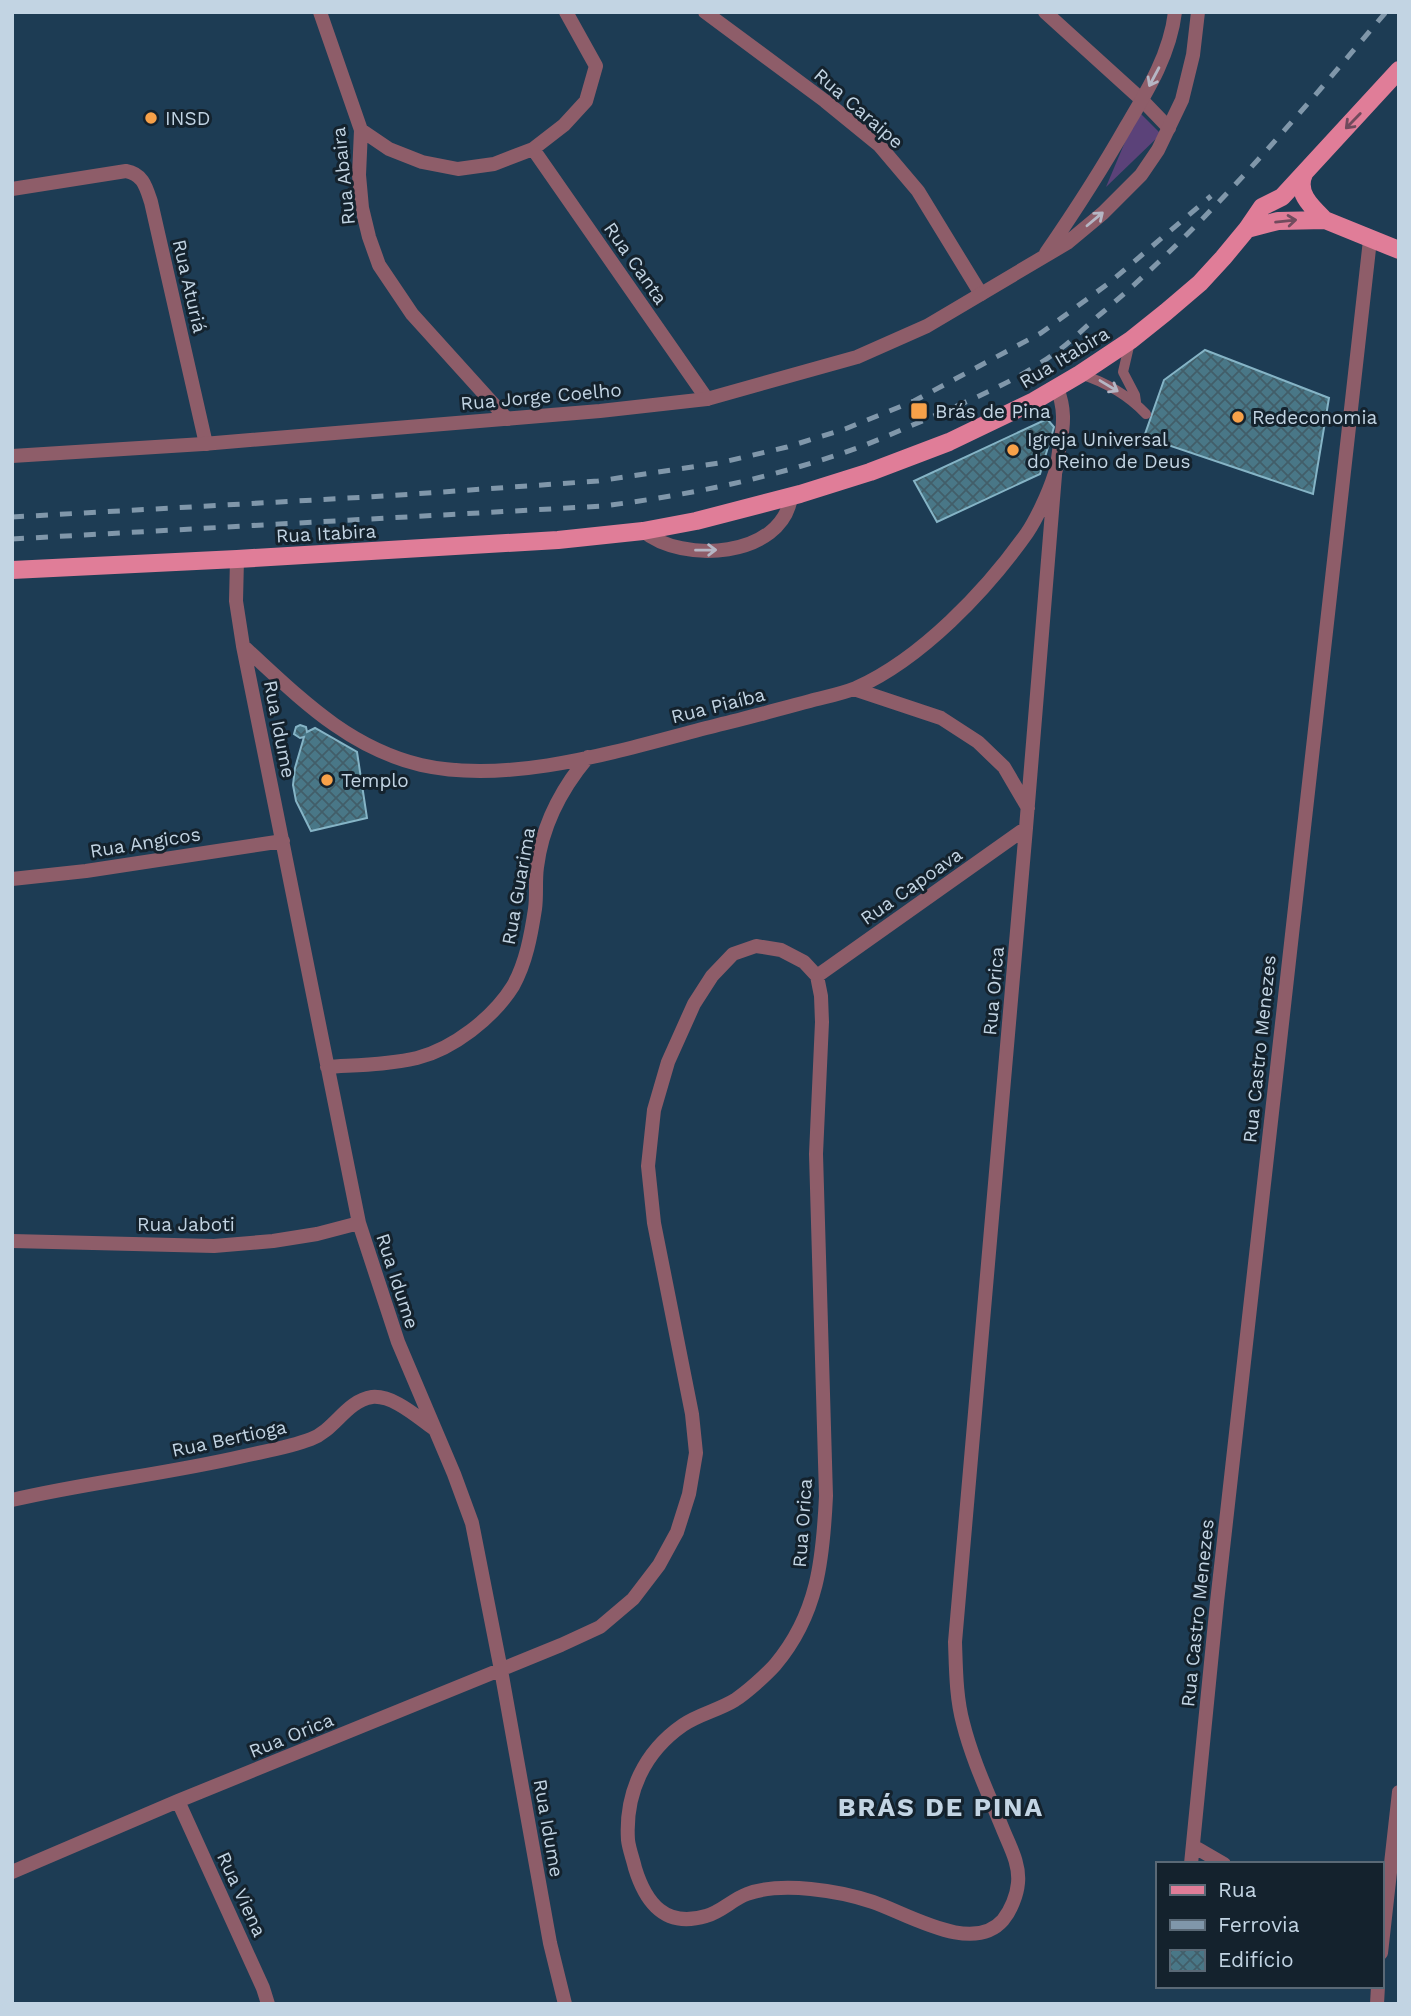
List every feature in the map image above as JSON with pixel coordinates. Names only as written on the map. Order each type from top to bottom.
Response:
[{"type":"main road","name":"Rua Itabira","points":[[12,570],[558,540],[643,531],[696,521],[860,475],[949,442],[1057,388],[1131,340],[1200,283],[1247,229],[1262,207],[1282,197],[1399,70]]},
{"type":"main road","points":[[1304,174],[1301,179],[1304,196],[1325,220],[1399,250]]},
{"type":"main road","points":[[1247,229],[1278,221],[1325,220]]},
{"type":"street","name":"Rua Abaira","points":[[320,12],[361,131],[359,175],[362,208],[379,265],[412,314],[507,419]]},
{"type":"street","points":[[361,131],[389,149],[422,162],[458,169],[494,164],[533,149],[565,125],[586,101],[596,66],[566,12]]},
{"type":"street","name":"Rua Caraipe","points":[[705,12],[825,101],[879,145],[918,191],[981,295]]},
{"type":"street","points":[[1045,12],[1169,128]]},
{"type":"street","points":[[1044,257],[1093,184],[1142,100],[1169,44],[1175,12]]},
{"type":"street","name":"Rua Jorge Coelho","points":[[12,456],[206,444],[600,411],[707,399],[857,357],[926,326],[1067,243],[1103,213],[1141,175],[1158,150],[1182,100],[1193,55],[1198,12]]},
{"type":"street","name":"Rua Canta","points":[[533,149],[707,399]]},
{"type":"street","name":"Rua Aturiá","points":[[12,189],[126,171],[136,173],[145,183],[152,202],[206,444]]},
{"type":"street","name":"Rua Castro Menezes","points":[[1191,1862],[1217,1602],[1370,240]]},
{"type":"street","name":"Rua Piaíba","points":[[243,646],[299,698],[337,728],[381,751],[408,760],[466,771],[517,769],[588,757],[750,718],[854,689],[885,672],[926,642],[975,598],[1028,531],[1055,475],[1064,423],[1057,388]]},
{"type":"street","name":"Rua Orica","points":[[12,1872],[178,1801],[561,1646],[600,1627],[633,1599],[659,1565],[677,1532],[689,1494],[696,1452],[692,1414],[654,1223],[648,1166],[654,1110],[668,1062],[694,1004],[712,976],[733,954],[756,946],[781,950],[804,962],[817,976],[821,996],[816,1154],[826,1496],[824,1543],[816,1589],[799,1631],[774,1666],[735,1699],[684,1724],[658,1745],[638,1776],[628,1807],[628,1843],[640,1883],[654,1907],[669,1917],[691,1919],[708,1916],[747,1894],[775,1889],[805,1889],[841,1893],[873,1902],[953,1933],[975,1935],[992,1930],[1004,1919],[1014,1901],[1018,1881],[1016,1861],[962,1721],[956,1681],[955,1642],[1055,475]]},
{"type":"street","points":[[643,531],[652,539],[681,550],[725,549],[749,543],[775,530],[787,513],[791,496]]},
{"type":"street","name":"Rua Idume","points":[[237,559],[236,601],[243,646],[359,1223],[398,1342],[472,1523],[550,1943],[565,2004]]},
{"type":"street","points":[[854,689],[941,718],[978,742],[1004,767],[1028,808]]},
{"type":"street","name":"Rua Guarima","points":[[327,1067],[376,1065],[419,1057],[458,1040],[488,1016],[513,985],[529,944],[536,905],[537,867],[545,832],[569,779],[588,757]]},
{"type":"street","name":"Rua Capoava","points":[[817,976],[1026,828]]},
{"type":"street","name":"Rua Angicos","points":[[12,879],[86,871],[283,841]]},
{"type":"street","name":"Rua Jaboti","points":[[12,1241],[214,1245],[306,1236],[359,1223]]},
{"type":"street","name":"Rua Bertioga","points":[[12,1500],[215,1463],[313,1438],[329,1429],[356,1402],[373,1397],[391,1401],[434,1429]]},
{"type":"street","points":[[1383,1935],[1399,1792]]},
{"type":"street","name":"Rua Viena","points":[[178,1801],[268,2004]]},
{"type":"street","points":[[1193,1846],[1221,1862]]},
{"type":"lane","points":[[1131,340],[1124,372],[1136,402]]},
{"type":"lane","points":[[1080,374],[1103,382],[1136,402],[1146,414]]},
{"type":"shaded area","points":[[1138,111],[1161,134],[1106,187]]},
{"type":"building","name":"Redeconomia","points":[[1205,350],[1329,398],[1313,494],[1144,437],[1164,380]]},
{"type":"building","name":"Igreja Universal do Reino de Deus","points":[[1047,419],[1054,427],[1040,474],[937,522],[914,481]]},
{"type":"building","name":"Templo","points":[[296,727],[306,727],[307,732],[315,728],[357,752],[367,818],[311,831],[296,801],[293,785],[304,737],[300,738],[294,734]]},
{"type":"railway","points":[[12,539],[603,506],[733,484],[860,447],[1001,386],[1042,362],[1067,343],[1142,278],[1215,206],[1285,130],[1386,12]]},
{"type":"railway","points":[[12,517],[598,481],[719,463],[787,447],[845,429],[914,401],[1041,333],[1109,283],[1211,196]]},
{"type":"place","name":"INSD","points":[[151,118]]},
{"type":"place","name":"Brás de Pina","points":[[919,411]]},
{"type":"place","name":"Redeconomia","points":[[1238,417]]},
{"type":"place","name":"Igreja Universal do Reino de Deus","points":[[1013,450]]},
{"type":"place","name":"Templo","points":[[327,780]]},
{"type":"district","name":"BRÁS DE PINA","points":[[941,1807]]}]
